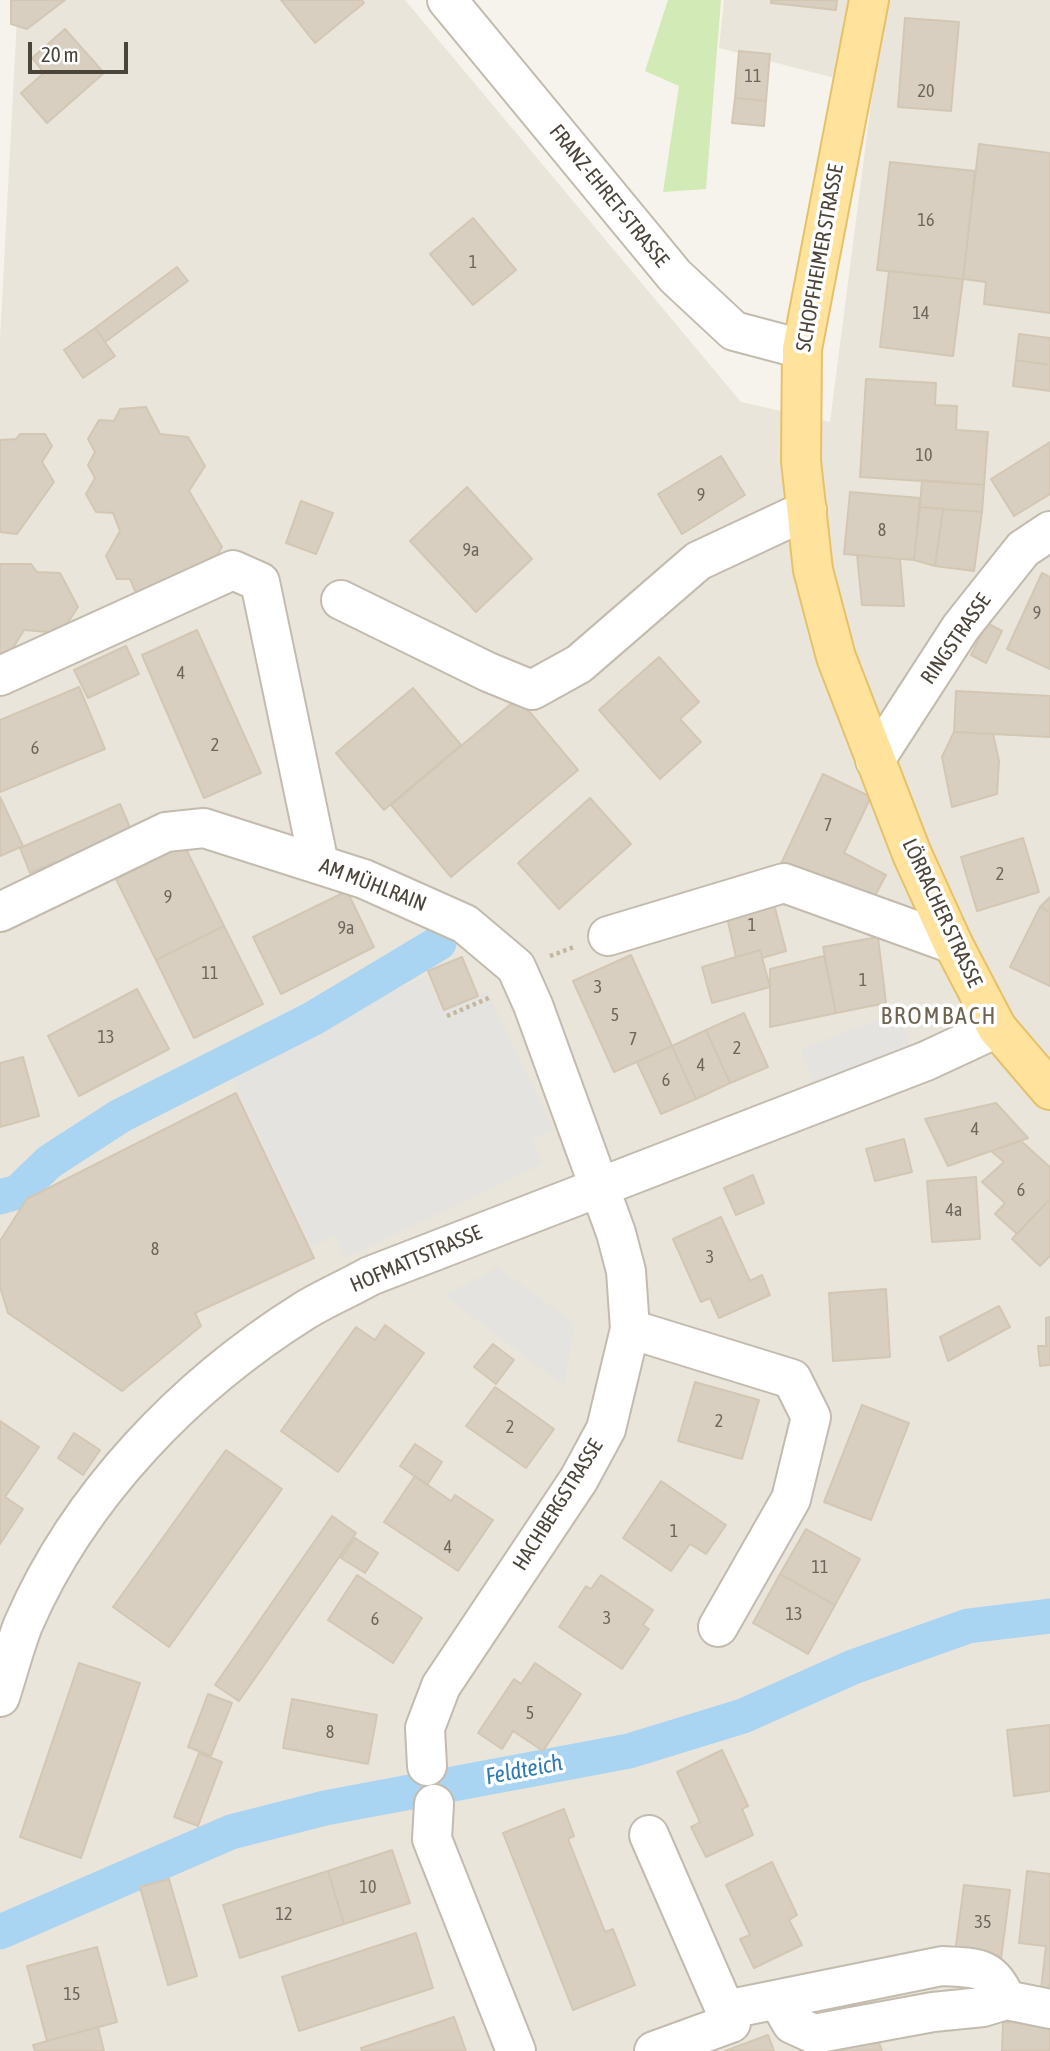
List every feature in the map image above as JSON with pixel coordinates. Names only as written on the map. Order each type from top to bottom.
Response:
[{"type":"main road","name":"SCHOPFHEIMER STRASSE","points":[[869,0],[802,349],[802,461],[813,570],[836,657],[875,760]]},
{"type":"main road","name":"LÖRRACHER STRASSE","points":[[875,760],[953,944],[998,1028],[1047,1083]]},
{"type":"street","name":"FRANZ-EHRET-STRASSE","points":[[447,0],[675,276],[734,331],[802,349]]},
{"type":"street","points":[[341,600],[488,672],[532,690],[579,664],[698,561],[807,510]]},
{"type":"street","name":"RINGSTRASSE","points":[[875,760],[961,627],[1023,549],[1050,531]]},
{"type":"street","points":[[0,676],[233,570],[260,582],[319,864]]},
{"type":"street","name":"AM MÜHLRAIN","points":[[0,912],[166,832],[204,828],[319,864],[406,896],[465,924],[519,975],[601,1185]]},
{"type":"street","points":[[608,936],[784,883],[953,944]]},
{"type":"street","name":"HOFMATTSTRASSE","points":[[0,1696],[23,1625],[84,1521],[119,1472],[161,1425],[228,1364],[305,1310],[370,1276],[926,1061],[998,1028]]},
{"type":"street","name":"HACHBERGSTRASSE","points":[[427,1766],[425,1728],[441,1686],[579,1479],[606,1429],[630,1329],[626,1271],[601,1185]]},
{"type":"street","points":[[630,1329],[792,1379],[811,1417],[791,1499],[718,1627]]},
{"type":"street","points":[[434,1804],[432,1839],[516,2051]]},
{"type":"street","points":[[649,1835],[730,2023],[654,2051]]},
{"type":"street","points":[[725,2010],[942,1966],[978,1968],[999,1982],[1006,2000],[1050,2009]]},
{"type":"path","points":[[447,1016],[519,975],[608,936]]},
{"type":"shaded area","points":[[18,0],[405,0],[741,402],[830,422],[873,88],[719,48],[724,0],[1050,0],[1050,2051],[0,2051],[0,338]]},
{"type":"shaded area","points":[[426,976],[443,1011],[487,991],[554,1130],[532,1140],[543,1164],[345,1258],[335,1236],[312,1247],[228,1070]]},
{"type":"shaded area","points":[[898,1012],[911,1048],[814,1084],[801,1049]]},
{"type":"shaded area","points":[[498,1267],[575,1324],[564,1386],[444,1295]]},
{"type":"green space","points":[[668,0],[721,0],[706,189],[663,192],[679,86],[645,71]]},
{"type":"building","points":[[11,0],[65,0],[27,29],[11,24]]},
{"type":"building","points":[[281,0],[362,0],[364,3],[315,43]]},
{"type":"building","points":[[771,0],[837,0],[836,10],[771,3]]},
{"type":"building","points":[[905,18],[959,22],[951,111],[898,107]]},
{"type":"building","points":[[65,29],[104,73],[47,123],[21,93],[44,73],[32,58]]},
{"type":"building","points":[[739,51],[770,54],[766,101],[735,98]]},
{"type":"building","points":[[735,98],[766,101],[764,126],[732,123]]},
{"type":"building","points":[[979,144],[1050,153],[1050,313],[984,304],[986,282],[963,279]]},
{"type":"building","points":[[890,162],[975,171],[963,279],[877,270]]},
{"type":"building","points":[[473,218],[516,270],[473,305],[430,254]]},
{"type":"building","points":[[177,267],[188,281],[105,342],[95,328]]},
{"type":"building","points":[[889,271],[963,279],[953,356],[880,347]]},
{"type":"building","points":[[95,328],[115,356],[83,378],[64,350]]},
{"type":"building","points":[[1019,334],[1050,338],[1050,365],[1016,360]]},
{"type":"building","points":[[1016,360],[1050,365],[1050,391],[1013,386]]},
{"type":"building","points":[[866,379],[936,383],[935,405],[957,406],[956,430],[988,432],[984,485],[860,477]]},
{"type":"building","points":[[146,407],[160,434],[188,437],[205,466],[189,491],[222,547],[205,574],[157,596],[136,593],[130,579],[117,579],[106,556],[120,531],[113,513],[96,512],[86,494],[95,478],[88,465],[95,452],[88,439],[99,420],[114,421],[120,409]]},
{"type":"building","points":[[20,434],[45,434],[52,446],[42,462],[54,482],[17,534],[0,532],[0,440],[16,439]]},
{"type":"building","points":[[1050,442],[1050,494],[1014,516],[991,479]]},
{"type":"building","points":[[721,456],[745,495],[682,534],[658,494]]},
{"type":"building","points":[[922,480],[984,485],[982,512],[920,507]]},
{"type":"building","points":[[467,487],[532,559],[476,612],[410,541]]},
{"type":"building","points":[[850,492],[920,498],[914,560],[844,554]]},
{"type":"building","points":[[301,501],[333,513],[316,554],[286,543]]},
{"type":"building","points":[[920,507],[943,509],[935,566],[914,560]]},
{"type":"building","points":[[943,509],[982,512],[974,571],[935,566]]},
{"type":"building","points":[[857,555],[900,559],[904,606],[862,605]]},
{"type":"building","points":[[0,564],[31,564],[37,572],[60,573],[78,607],[61,633],[24,630],[8,656],[0,654]]},
{"type":"building","points":[[1042,573],[1050,577],[1050,669],[1007,649]]},
{"type":"building","points":[[987,623],[1002,631],[986,663],[971,655]]},
{"type":"building","points":[[197,630],[261,773],[204,798],[142,655]]},
{"type":"building","points":[[126,646],[139,674],[88,698],[74,670]]},
{"type":"building","points":[[659,657],[699,702],[680,719],[701,742],[660,779],[599,710]]},
{"type":"building","points":[[79,687],[105,749],[0,792],[0,720]]},
{"type":"building","points":[[413,688],[461,745],[384,810],[336,753]]},
{"type":"building","points":[[956,691],[1050,696],[1050,737],[954,732]]},
{"type":"building","points":[[518,698],[578,770],[451,877],[391,805]]},
{"type":"building","points":[[954,732],[993,734],[999,761],[997,794],[952,807],[942,757]]},
{"type":"building","points":[[823,774],[871,797],[844,853],[886,875],[869,907],[781,864]]},
{"type":"building","points":[[0,797],[23,846],[0,856]]},
{"type":"building","points":[[590,798],[631,844],[559,909],[518,863]]},
{"type":"building","points":[[120,804],[131,830],[30,873],[20,848]]},
{"type":"building","points":[[1023,838],[1039,892],[977,911],[961,857]]},
{"type":"building","points":[[184,845],[224,926],[156,960],[116,879]]},
{"type":"building","points":[[347,891],[374,947],[281,994],[253,937]]},
{"type":"building","points":[[1050,897],[1050,912],[1040,907]]},
{"type":"building","points":[[773,900],[786,951],[762,958],[760,950],[736,957],[726,913]]},
{"type":"building","points":[[1040,907],[1050,912],[1050,986],[1010,967]]},
{"type":"building","points":[[224,926],[263,1004],[194,1038],[156,960]]},
{"type":"building","points":[[878,937],[886,1003],[836,1013],[823,947]]},
{"type":"building","points":[[760,950],[770,987],[712,1003],[702,967]]},
{"type":"building","points":[[631,955],[672,1046],[614,1072],[573,981]]},
{"type":"building","points":[[824,956],[836,1013],[770,1027],[770,969]]},
{"type":"building","points":[[462,957],[478,996],[444,1010],[428,971]]},
{"type":"building","points":[[137,989],[169,1049],[79,1096],[48,1036]]},
{"type":"building","points":[[744,1013],[768,1067],[730,1083],[706,1030]]},
{"type":"building","points":[[706,1030],[730,1083],[696,1099],[672,1046]]},
{"type":"building","points":[[672,1046],[696,1099],[661,1114],[637,1062]]},
{"type":"building","points":[[23,1057],[39,1116],[0,1127],[0,1063]]},
{"type":"building","points":[[236,1093],[314,1258],[195,1313],[201,1326],[122,1391],[8,1313],[0,1287],[0,1241],[27,1199]]},
{"type":"building","points":[[996,1103],[1028,1138],[948,1166],[925,1119]]},
{"type":"building","points":[[904,1139],[912,1172],[875,1181],[866,1149]]},
{"type":"building","points":[[1021,1141],[1050,1167],[1050,1199],[1017,1234],[995,1214],[1005,1203],[982,1182],[1004,1162],[991,1151]]},
{"type":"building","points":[[753,1175],[764,1203],[736,1215],[724,1188]]},
{"type":"building","points":[[976,1177],[980,1239],[932,1242],[927,1181]]},
{"type":"building","points":[[1050,1199],[1050,1256],[1040,1266],[1012,1239]]},
{"type":"building","points":[[721,1217],[750,1281],[762,1275],[770,1295],[719,1318],[710,1298],[701,1302],[673,1239]]},
{"type":"building","points":[[886,1289],[890,1357],[833,1361],[829,1293]]},
{"type":"building","points":[[999,1306],[1010,1327],[948,1361],[940,1337]]},
{"type":"building","points":[[1050,1317],[1050,1346],[1046,1346],[1046,1318]]},
{"type":"building","points":[[385,1325],[424,1353],[338,1472],[281,1431],[356,1327],[375,1340]]},
{"type":"building","points":[[493,1344],[514,1360],[496,1384],[474,1367]]},
{"type":"building","points":[[1038,1346],[1050,1346],[1050,1365],[1040,1366]]},
{"type":"building","points":[[695,1382],[759,1400],[742,1459],[678,1441]]},
{"type":"building","points":[[495,1387],[554,1429],[526,1468],[466,1426]]},
{"type":"building","points":[[862,1405],[909,1423],[871,1520],[824,1502]]},
{"type":"building","points":[[0,1421],[39,1447],[5,1497],[23,1509],[0,1544]]},
{"type":"building","points":[[74,1433],[100,1450],[83,1475],[58,1458]]},
{"type":"building","points":[[415,1444],[442,1462],[427,1485],[400,1466]]},
{"type":"building","points":[[226,1450],[282,1489],[169,1647],[113,1607]]},
{"type":"building","points":[[415,1476],[451,1501],[455,1495],[493,1520],[458,1571],[384,1522]]},
{"type":"building","points":[[661,1481],[726,1525],[706,1554],[690,1544],[671,1571],[623,1538]]},
{"type":"building","points":[[332,1516],[356,1533],[239,1701],[215,1685]]},
{"type":"building","points":[[806,1529],[860,1559],[835,1605],[780,1574]]},
{"type":"building","points":[[355,1538],[378,1553],[365,1573],[341,1558]]},
{"type":"building","points":[[780,1574],[835,1605],[808,1654],[753,1623]]},
{"type":"building","points":[[357,1575],[422,1618],[393,1663],[328,1620]]},
{"type":"building","points":[[601,1575],[653,1610],[643,1625],[649,1629],[622,1669],[559,1627],[586,1586],[591,1589]]},
{"type":"building","points":[[79,1663],[140,1683],[81,1858],[20,1837]]},
{"type":"building","points":[[535,1663],[581,1694],[543,1751],[513,1731],[502,1749],[478,1733],[514,1679],[521,1684]]},
{"type":"building","points":[[208,1694],[232,1703],[211,1756],[188,1747]]},
{"type":"building","points":[[292,1699],[377,1715],[368,1764],[283,1748]]},
{"type":"building","points":[[1050,1725],[1050,1791],[1014,1796],[1007,1730]]},
{"type":"building","points":[[722,1750],[748,1806],[742,1809],[753,1835],[706,1857],[691,1827],[700,1822],[677,1772]]},
{"type":"building","points":[[199,1753],[222,1762],[198,1826],[174,1817]]},
{"type":"building","points":[[564,1809],[574,1836],[568,1839],[605,1932],[613,1929],[635,1985],[573,2010],[503,1833]]},
{"type":"building","points":[[392,1850],[410,1903],[344,1924],[328,1871]]},
{"type":"building","points":[[772,1862],[797,1915],[789,1920],[802,1945],[754,1968],[740,1939],[750,1935],[726,1885]]},
{"type":"building","points":[[328,1871],[344,1924],[240,1958],[223,1905]]},
{"type":"building","points":[[1027,1871],[1050,1874],[1050,1998],[1040,1997],[1046,1946],[1019,1943]]},
{"type":"building","points":[[169,1879],[197,1976],[168,1985],[140,1887]]},
{"type":"building","points":[[964,1885],[1010,1890],[1001,1959],[955,1953]]},
{"type":"building","points":[[416,1933],[433,1988],[299,2031],[282,1977]]},
{"type":"building","points":[[97,1947],[117,2022],[47,2041],[27,1966]]},
{"type":"building","points":[[454,2017],[466,2051],[362,2051],[361,2048]]},
{"type":"building","points":[[1003,2022],[1050,2023],[1050,2051],[1002,2051]]},
{"type":"building","points":[[98,2027],[104,2051],[35,2051],[33,2045]]},
{"type":"building","points":[[876,2034],[882,2051],[801,2051],[830,2040]]},
{"type":"building","points":[[768,2035],[774,2051],[725,2051]]},
{"type":"waterway","points":[[0,1197],[18,1192],[49,1162],[120,1116],[312,1019],[439,943]]},
{"type":"waterway","name":"Feldteich","points":[[0,1932],[231,1832],[325,1808],[629,1751],[743,1716],[853,1667],[968,1626],[1050,1616]]},
{"type":"district","name":"BROMBACH","points":[[939,1016]]}]
